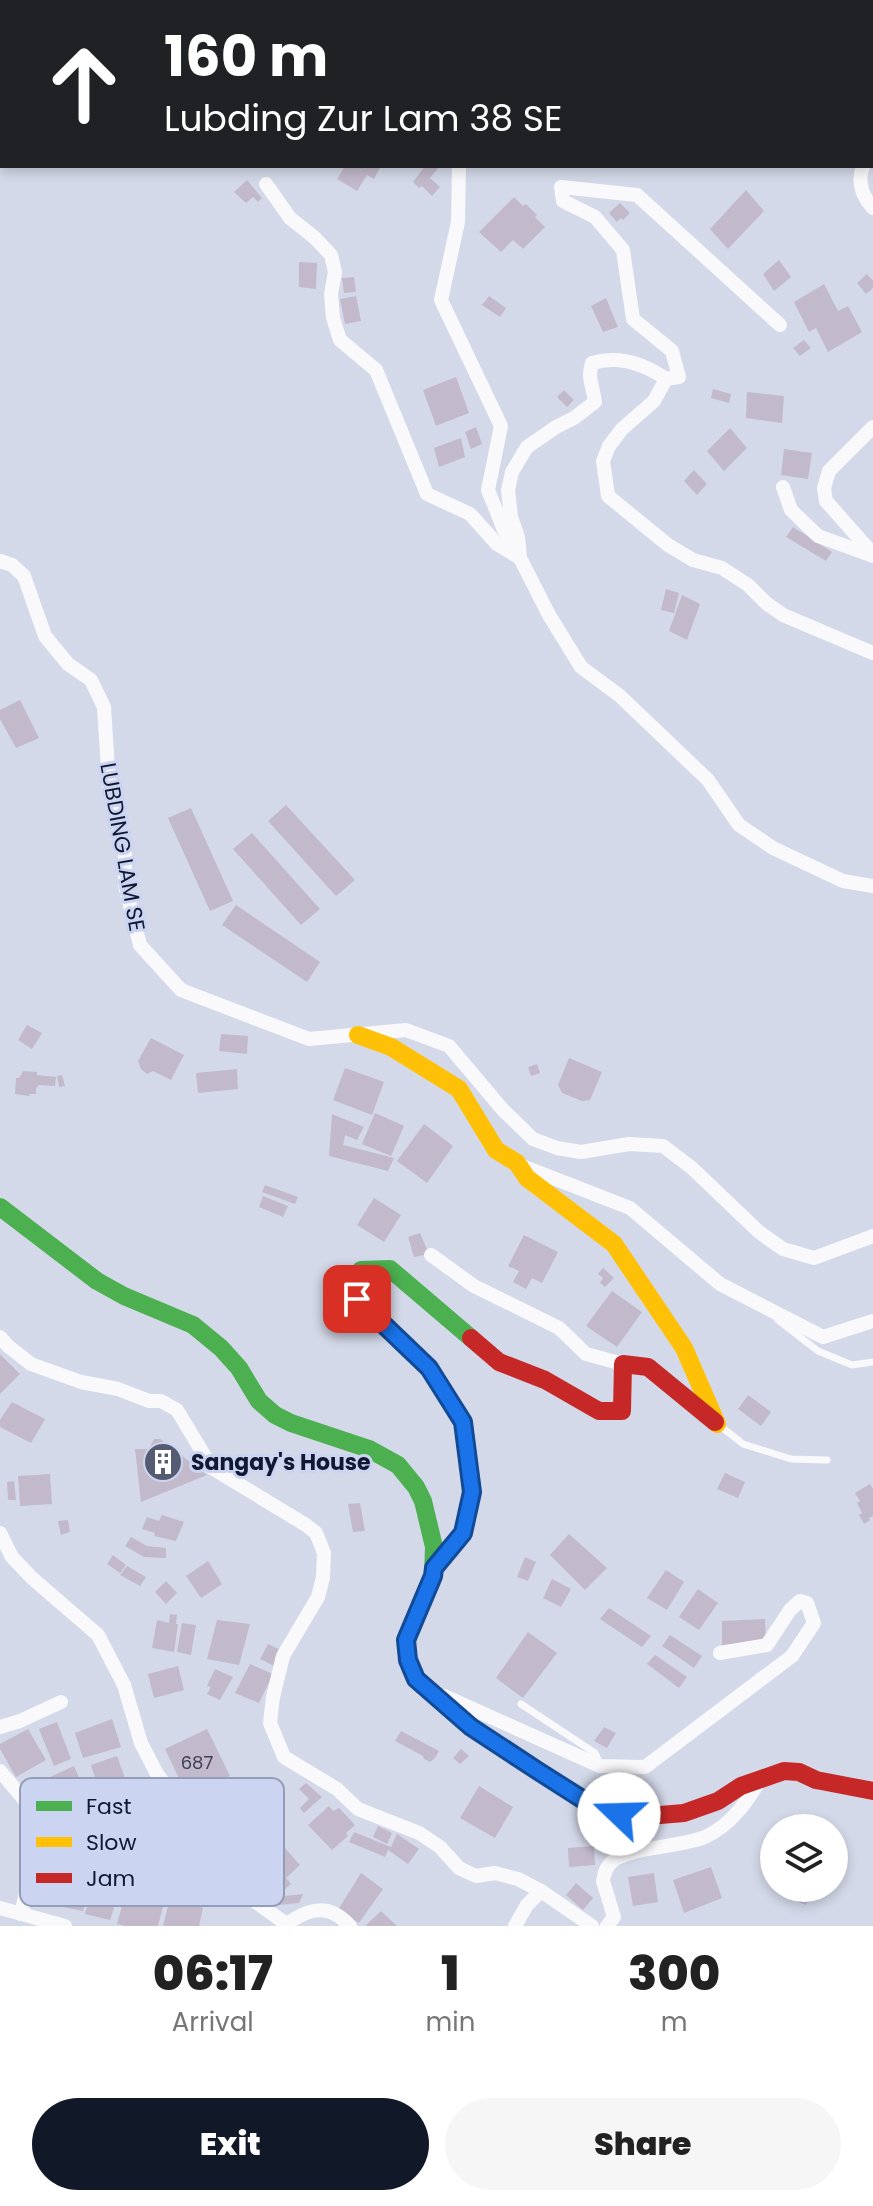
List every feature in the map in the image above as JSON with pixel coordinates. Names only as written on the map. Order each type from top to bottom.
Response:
[{"type":"street","points":[[459,168],[458,222],[441,300],[501,426],[488,490],[504,530],[549,615],[581,667],[620,696],[708,780],[739,825],[773,848],[843,881],[873,886]]},
{"type":"street","points":[[858,170],[865,199],[873,208]]},
{"type":"street","points":[[266,184],[290,218],[331,255],[335,272],[331,294],[333,318],[340,340],[376,370],[427,494],[470,514],[497,544],[520,558]]},
{"type":"street","points":[[520,558],[508,490],[512,472],[527,447],[595,402],[588,374],[592,363],[608,358],[633,362],[666,379],[679,377],[672,351],[633,319],[623,250],[595,217],[563,201],[561,187],[637,195],[780,325]]},
{"type":"street","points":[[666,379],[654,401],[622,429],[609,446],[603,461],[608,496],[668,545],[693,560],[722,568],[748,585],[783,615],[873,653]]},
{"type":"street","points":[[873,415],[873,427],[829,471],[824,488],[826,501],[873,555]]},
{"type":"street","points":[[783,487],[791,510],[818,536],[873,555]]},
{"type":"street","name":"LUBDING LAM SE","points":[[0,561],[12,565],[24,576],[45,636],[68,664],[91,680],[104,707],[109,785],[125,855],[125,885],[140,945],[181,990],[309,1039],[406,1030],[449,1046],[503,1110],[533,1139],[557,1148],[581,1152],[629,1144],[663,1146],[692,1168],[759,1232],[783,1249],[814,1258],[873,1236]]},
{"type":"street","points":[[358,1035],[391,1047],[459,1089],[496,1150],[517,1163],[630,1208],[720,1284],[823,1337],[873,1321]]},
{"type":"street","points":[[517,1163],[527,1178],[614,1244],[684,1348],[717,1424]]},
{"type":"street","points":[[0,1207],[97,1281],[193,1325],[221,1348],[239,1368],[259,1401],[275,1415],[369,1449],[398,1465],[423,1501],[434,1547],[433,1576],[406,1640],[408,1660],[416,1679],[471,1727],[593,1806],[619,1814],[648,1816],[684,1813],[718,1801],[741,1786],[784,1771],[799,1772],[816,1780],[872,1789]]},
{"type":"street","points":[[431,1255],[474,1286],[559,1328],[586,1354],[648,1367],[717,1424]]},
{"type":"street","points":[[434,1568],[463,1533],[472,1492],[463,1422],[429,1368],[357,1299],[361,1270],[390,1269],[499,1362],[545,1380],[599,1411],[622,1411],[623,1364]]},
{"type":"street","points":[[0,1337],[31,1364],[81,1382],[118,1389],[149,1401],[161,1401],[177,1410],[212,1468],[316,1533],[324,1553],[318,1597],[283,1656],[273,1697],[270,1723],[284,1757],[337,1789],[358,1809],[419,1833],[440,1847],[459,1868],[476,1876],[495,1873],[518,1879],[592,1926]]},
{"type":"street","points":[[0,1533],[12,1557],[32,1578],[98,1635],[124,1685],[141,1743],[160,1778]]},
{"type":"street","points":[[426,1688],[600,1766],[645,1767],[792,1656],[814,1623],[807,1603],[800,1601],[790,1610],[767,1645],[720,1653]]},
{"type":"street","points":[[0,1727],[61,1702]]},
{"type":"street","points":[[0,1771],[20,1795]]},
{"type":"street","points":[[607,1926],[614,1917],[603,1881],[610,1864],[625,1855],[706,1836],[742,1808],[761,1778]]},
{"type":"street","points":[[515,1926],[527,1905],[541,1891]]},
{"type":"street","points":[[21,1914],[23,1906]]},
{"type":"street","points":[[262,1906],[288,1925],[297,1916],[322,1910],[339,1914],[350,1926]]},
{"type":"street","points":[[0,1908],[65,1926]]},
{"type":"lane","points":[[754,1302],[818,1351],[852,1365],[873,1362]]},
{"type":"lane","points":[[717,1424],[743,1444],[791,1459],[827,1460]]},
{"type":"lane","points":[[521,1704],[595,1753],[600,1766]]},
{"type":"building","points":[[344,168],[380,168],[374,179],[367,175],[357,191],[337,179]]},
{"type":"building","points":[[424,168],[438,168],[430,178],[440,187],[432,196],[413,182]]},
{"type":"building","points":[[247,180],[262,198],[258,202],[253,197],[246,203],[234,192]]},
{"type":"building","points":[[746,190],[764,211],[728,249],[710,229]]},
{"type":"building","points":[[514,197],[523,206],[526,204],[545,227],[523,249],[513,240],[501,252],[479,232]]},
{"type":"building","points":[[620,203],[630,213],[617,222],[609,213]]},
{"type":"building","points":[[779,260],[791,277],[774,291],[763,274]]},
{"type":"building","points":[[299,262],[317,263],[316,289],[299,287]]},
{"type":"building","points":[[867,274],[873,281],[873,288],[866,294],[857,283]]},
{"type":"building","points":[[354,277],[356,292],[344,293],[342,278]]},
{"type":"building","points":[[824,284],[838,311],[848,306],[862,332],[828,352],[816,328],[809,332],[794,302]]},
{"type":"building","points":[[356,296],[361,321],[345,324],[340,299]]},
{"type":"building","points":[[489,296],[506,308],[500,317],[482,305]]},
{"type":"building","points":[[606,298],[618,327],[603,332],[591,306]]},
{"type":"building","points":[[804,340],[811,348],[800,356],[793,348]]},
{"type":"building","points":[[456,377],[469,413],[436,426],[423,390]]},
{"type":"building","points":[[713,389],[731,394],[729,403],[711,398]]},
{"type":"building","points":[[564,390],[574,400],[567,407],[557,397]]},
{"type":"building","points":[[747,392],[784,396],[782,423],[746,418]]},
{"type":"building","points":[[476,427],[482,444],[471,449],[465,432]]},
{"type":"building","points":[[730,428],[747,448],[724,471],[707,451]]},
{"type":"building","points":[[461,438],[465,457],[439,467],[434,448]]},
{"type":"building","points":[[784,449],[812,453],[808,479],[781,475]]},
{"type":"building","points":[[694,470],[707,484],[697,495],[684,481]]},
{"type":"building","points":[[793,527],[832,552],[826,561],[786,537]]},
{"type":"building","points":[[666,589],[679,593],[674,613],[661,610]]},
{"type":"building","points":[[682,595],[700,604],[687,640],[669,631]]},
{"type":"building","points":[[20,700],[39,738],[16,748],[0,719],[0,710]]},
{"type":"building","points":[[286,805],[355,880],[336,896],[268,821]]},
{"type":"building","points":[[191,808],[233,901],[210,911],[168,818]]},
{"type":"building","points":[[252,833],[320,909],[301,925],[233,849]]},
{"type":"building","points":[[236,905],[320,962],[307,982],[222,925]]},
{"type":"building","points":[[27,1025],[42,1033],[32,1049],[18,1040]]},
{"type":"building","points":[[221,1034],[248,1036],[247,1054],[219,1051]]},
{"type":"building","points":[[151,1038],[184,1055],[171,1080],[153,1071],[147,1074],[141,1069],[138,1061]]},
{"type":"building","points":[[569,1058],[602,1072],[590,1100],[582,1101],[562,1093],[558,1085]]},
{"type":"building","points":[[537,1064],[540,1073],[531,1076],[528,1067]]},
{"type":"building","points":[[345,1068],[384,1082],[372,1115],[333,1100]]},
{"type":"building","points":[[237,1069],[238,1089],[198,1093],[196,1073]]},
{"type":"building","points":[[23,1071],[56,1077],[55,1086],[39,1085],[36,1094],[29,1096],[15,1094],[16,1078]]},
{"type":"building","points":[[62,1075],[65,1086],[59,1087],[57,1076]]},
{"type":"building","points":[[375,1113],[404,1126],[391,1156],[362,1144]]},
{"type":"building","points":[[332,1114],[364,1127],[357,1140],[345,1135],[343,1145],[394,1158],[388,1171],[329,1156]]},
{"type":"building","points":[[424,1124],[453,1146],[427,1183],[397,1161]]},
{"type":"building","points":[[265,1185],[298,1197],[295,1204],[262,1192]]},
{"type":"building","points":[[263,1196],[288,1206],[283,1217],[259,1207]]},
{"type":"building","points":[[374,1198],[401,1215],[384,1242],[357,1225]]},
{"type":"building","points":[[420,1233],[429,1254],[414,1257],[408,1237]]},
{"type":"building","points":[[524,1235],[558,1252],[542,1283],[532,1278],[526,1289],[513,1282],[519,1271],[508,1266]]},
{"type":"building","points":[[603,1268],[614,1278],[605,1287],[600,1283],[603,1278],[598,1274]]},
{"type":"building","points":[[612,1291],[642,1312],[617,1347],[586,1326]]},
{"type":"building","points":[[0,1354],[20,1374],[0,1394]]},
{"type":"building","points":[[748,1395],[771,1412],[761,1426],[738,1409]]},
{"type":"building","points":[[12,1402],[45,1419],[31,1443],[0,1427],[0,1420]]},
{"type":"building","name":"Sangay's House","points":[[154,1439],[160,1439],[207,1475],[141,1502],[135,1449],[149,1449]]},
{"type":"building","points":[[725,1473],[745,1482],[738,1498],[717,1489]]},
{"type":"building","points":[[50,1474],[52,1504],[20,1506],[18,1476]]},
{"type":"building","points":[[14,1481],[16,1500],[8,1500],[7,1482]]},
{"type":"building","points":[[870,1484],[873,1489],[873,1516],[864,1524],[859,1515],[862,1513],[857,1503],[860,1501],[855,1493]]},
{"type":"building","points":[[360,1503],[365,1531],[353,1532],[348,1504]]},
{"type":"building","points":[[162,1515],[184,1522],[176,1541],[154,1536],[155,1533],[142,1529],[147,1517],[159,1521]]},
{"type":"building","points":[[68,1520],[70,1532],[61,1535],[58,1521]]},
{"type":"building","points":[[569,1534],[607,1568],[585,1590],[550,1555]]},
{"type":"building","points":[[131,1537],[147,1546],[166,1548],[166,1558],[144,1557],[125,1546]]},
{"type":"building","points":[[113,1555],[126,1565],[120,1573],[107,1564]]},
{"type":"building","points":[[525,1557],[536,1562],[528,1581],[517,1577]]},
{"type":"building","points":[[208,1561],[222,1584],[201,1598],[186,1576]]},
{"type":"building","points":[[127,1566],[146,1577],[140,1586],[120,1575]]},
{"type":"building","points":[[666,1570],[684,1582],[667,1610],[647,1598]]},
{"type":"building","points":[[552,1579],[571,1589],[561,1607],[543,1598]]},
{"type":"building","points":[[166,1581],[177,1593],[166,1604],[155,1592]]},
{"type":"building","points":[[698,1589],[718,1603],[699,1630],[679,1617]]},
{"type":"building","points":[[609,1608],[651,1636],[642,1647],[600,1619]]},
{"type":"building","points":[[170,1614],[177,1615],[178,1624],[174,1652],[152,1648],[157,1620],[169,1623]]},
{"type":"building","points":[[765,1619],[766,1642],[722,1646],[722,1621]]},
{"type":"building","points":[[217,1620],[250,1624],[239,1665],[207,1659]]},
{"type":"building","points":[[182,1623],[196,1625],[191,1655],[177,1652]]},
{"type":"building","points":[[528,1632],[557,1653],[523,1698],[496,1678]]},
{"type":"building","points":[[670,1635],[702,1656],[694,1668],[662,1646]]},
{"type":"building","points":[[268,1644],[283,1651],[276,1667],[260,1659]]},
{"type":"building","points":[[655,1655],[687,1677],[679,1688],[647,1664]]},
{"type":"building","points":[[250,1664],[273,1674],[259,1703],[235,1693]]},
{"type":"building","points":[[178,1666],[184,1690],[154,1698],[148,1674]]},
{"type":"building","points":[[215,1669],[233,1677],[220,1700],[207,1694],[211,1687],[207,1686]]},
{"type":"building","points":[[112,1719],[121,1747],[83,1758],[75,1733]]},
{"type":"building","points":[[57,1722],[71,1759],[54,1766],[39,1729]]},
{"type":"building","points":[[604,1727],[616,1733],[607,1748],[594,1741]]},
{"type":"building","points":[[28,1729],[46,1760],[16,1777],[0,1744]]},
{"type":"building","points":[[207,1729],[230,1776],[179,1778],[165,1749]]},
{"type":"building","points":[[401,1731],[439,1751],[435,1758],[430,1762],[395,1741]]},
{"type":"building","points":[[461,1749],[469,1756],[460,1764],[453,1758]]},
{"type":"building","points":[[117,1756],[125,1778],[95,1778],[91,1765]]},
{"type":"building","points":[[74,1766],[79,1778],[48,1778]]},
{"type":"building","points":[[306,1783],[322,1797],[304,1813],[300,1808],[309,1799],[299,1789]]},
{"type":"building","points":[[479,1786],[513,1807],[495,1838],[460,1818]]},
{"type":"building","points":[[329,1806],[333,1811],[339,1808],[355,1825],[332,1850],[308,1825]]},
{"type":"building","points":[[378,1826],[392,1833],[387,1844],[373,1837]]},
{"type":"building","points":[[354,1832],[391,1847],[397,1834],[419,1849],[408,1864],[388,1850],[385,1857],[349,1842]]},
{"type":"building","points":[[594,1846],[595,1865],[569,1867],[568,1848]]},
{"type":"building","points":[[284,1847],[300,1865],[286,1878],[291,1884],[284,1890]]},
{"type":"building","points":[[711,1867],[722,1898],[684,1913],[673,1880]]},
{"type":"building","points":[[361,1873],[383,1889],[359,1923],[338,1910]]},
{"type":"building","points":[[654,1873],[658,1902],[633,1906],[628,1877]]},
{"type":"building","points":[[576,1883],[593,1898],[583,1910],[566,1895]]},
{"type":"building","points":[[303,1894],[299,1903],[284,1904],[284,1896]]},
{"type":"building","points":[[58,1906],[84,1906],[83,1911]]},
{"type":"building","points":[[87,1906],[115,1906],[110,1920],[85,1914]]},
{"type":"building","points":[[122,1906],[163,1906],[158,1926],[117,1924]]},
{"type":"building","points":[[168,1906],[203,1908],[199,1926],[163,1926]]},
{"type":"building","points":[[381,1911],[397,1926],[365,1926]]},
{"type":"traffic: fast","points":[[0,1207],[97,1281],[193,1325],[221,1348],[239,1368],[259,1401],[275,1415],[369,1449],[398,1465],[423,1501],[434,1547],[433,1576],[406,1640],[408,1660],[416,1679],[471,1727],[567,1789]]},
{"type":"traffic: fast","points":[[434,1568],[463,1533],[472,1492],[463,1422],[429,1368],[357,1299],[361,1270],[390,1269],[471,1338]]},
{"type":"traffic: slow","points":[[358,1035],[391,1047],[459,1089],[496,1150],[517,1163],[527,1178],[614,1244],[684,1348],[717,1424],[715,1422]]},
{"type":"traffic: jam","points":[[471,1338],[499,1362],[545,1380],[599,1411],[622,1411],[623,1364],[648,1367],[715,1422]]},
{"type":"traffic: jam","points":[[567,1789],[593,1806],[619,1814],[648,1816],[684,1813],[718,1801],[741,1786],[784,1771],[873,1791]]},
{"type":"place","name":"Sangay's House","points":[[163,1462]]},
{"type":"route","points":[[357,1299],[429,1368],[463,1422],[472,1492],[463,1533],[434,1568],[406,1640],[408,1660],[416,1679],[471,1727],[593,1806],[619,1814]]}]
